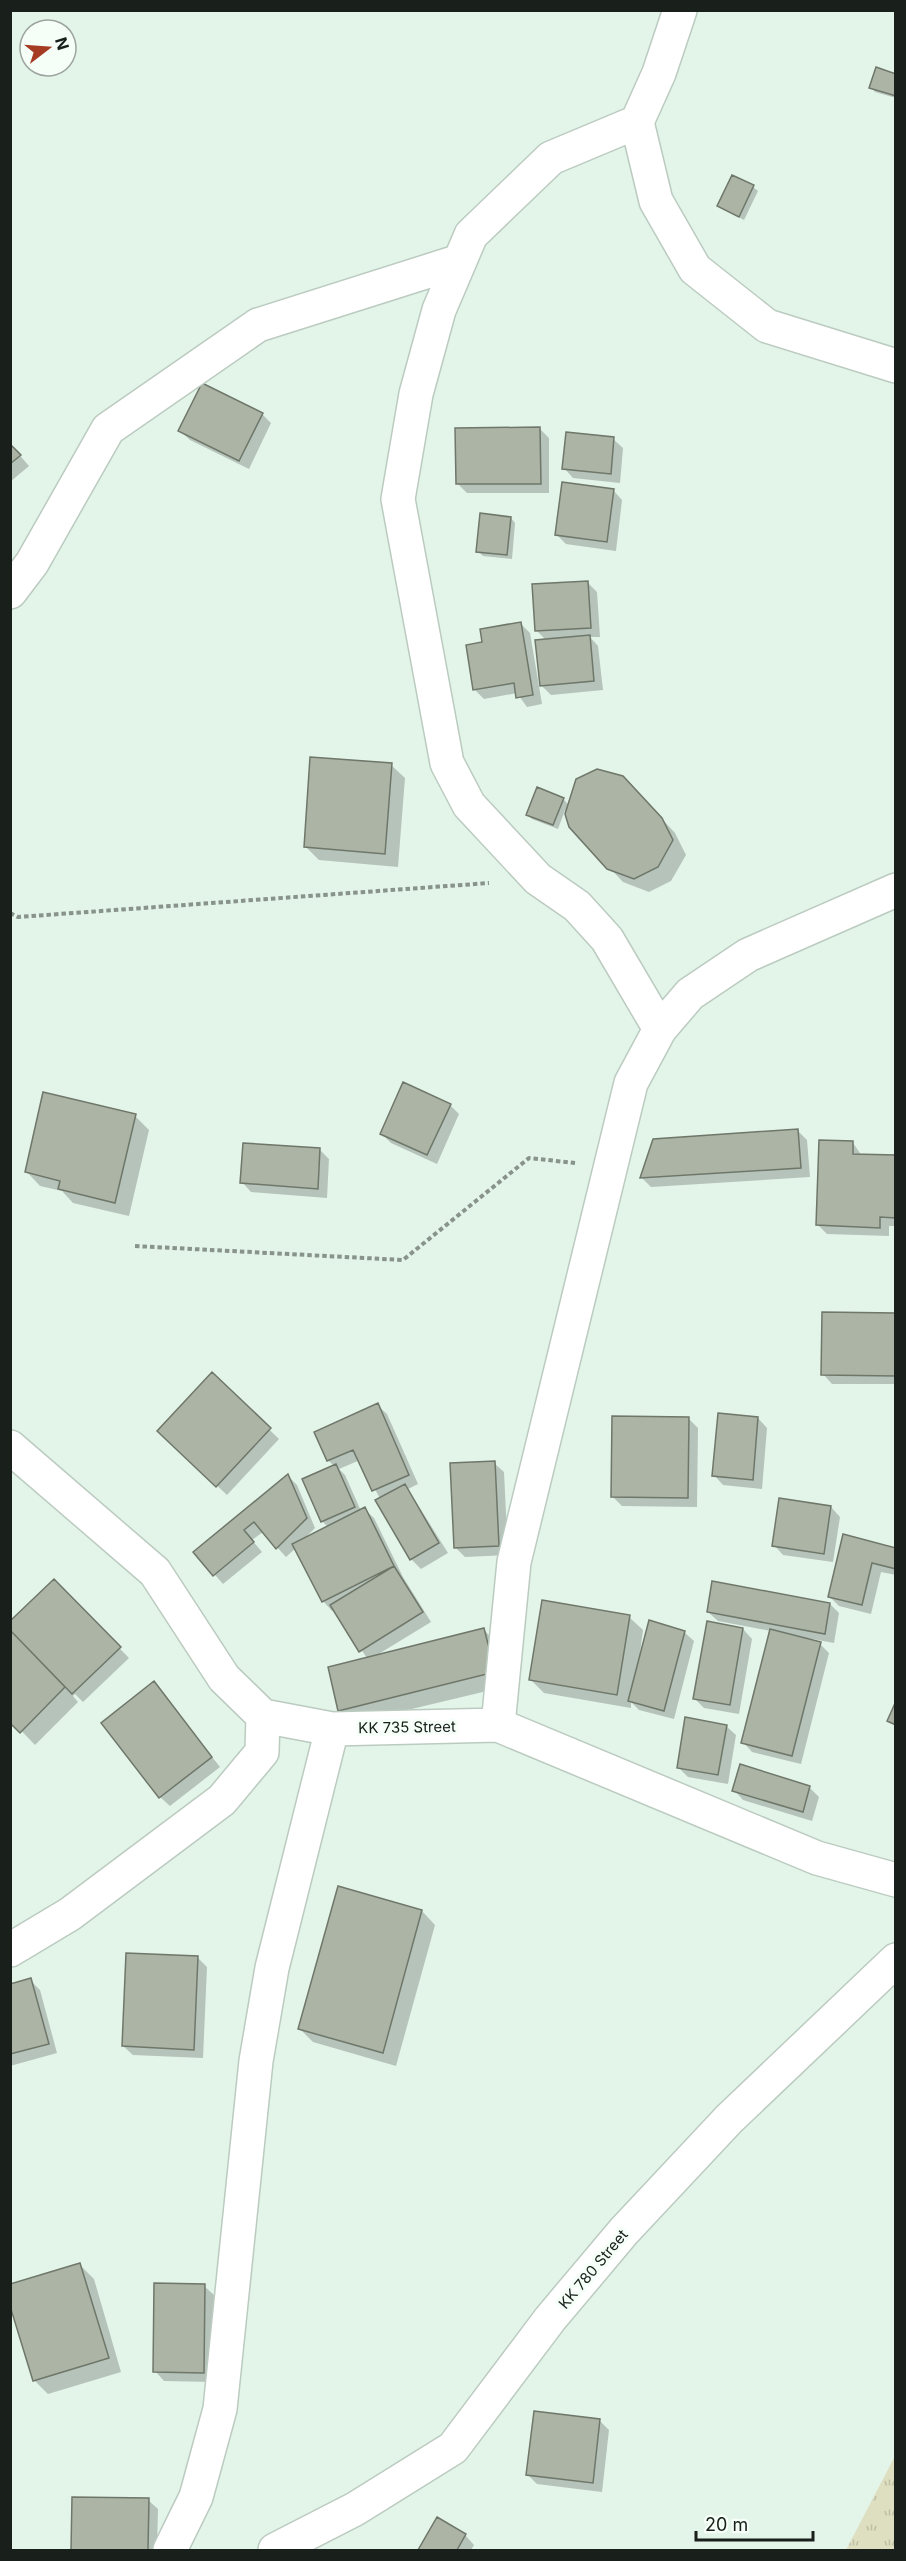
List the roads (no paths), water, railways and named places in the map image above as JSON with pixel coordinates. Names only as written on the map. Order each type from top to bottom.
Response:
[{"type":"street","points":[[680,10],[659,73],[637,122],[656,201],[695,269],[766,327],[896,366]]},
{"type":"street","points":[[637,122],[551,158],[471,235],[439,310],[416,394],[398,499],[447,763],[469,805],[538,879],[577,906],[607,939],[660,1029]]},
{"type":"street","points":[[10,592],[32,562],[108,429],[258,325],[460,261]]},
{"type":"street","points":[[498,1725],[514,1562],[632,1083],[660,1029],[690,994],[748,955],[896,890]]},
{"type":"street","points":[[10,1950],[70,1914],[222,1800],[262,1752],[262,1716],[224,1678],[155,1572],[15,1460]]},
{"type":"street","name":"KK 735 Street","points":[[262,1716],[332,1729],[498,1725],[817,1858],[896,1880]]},
{"type":"street","points":[[170,2550],[196,2497],[220,2409],[256,2061],[272,1968],[332,1729]]},
{"type":"street","name":"KK 780 Street","points":[[276,2550],[355,2509],[453,2448],[550,2319],[624,2231],[729,2119],[896,1960]]}]
